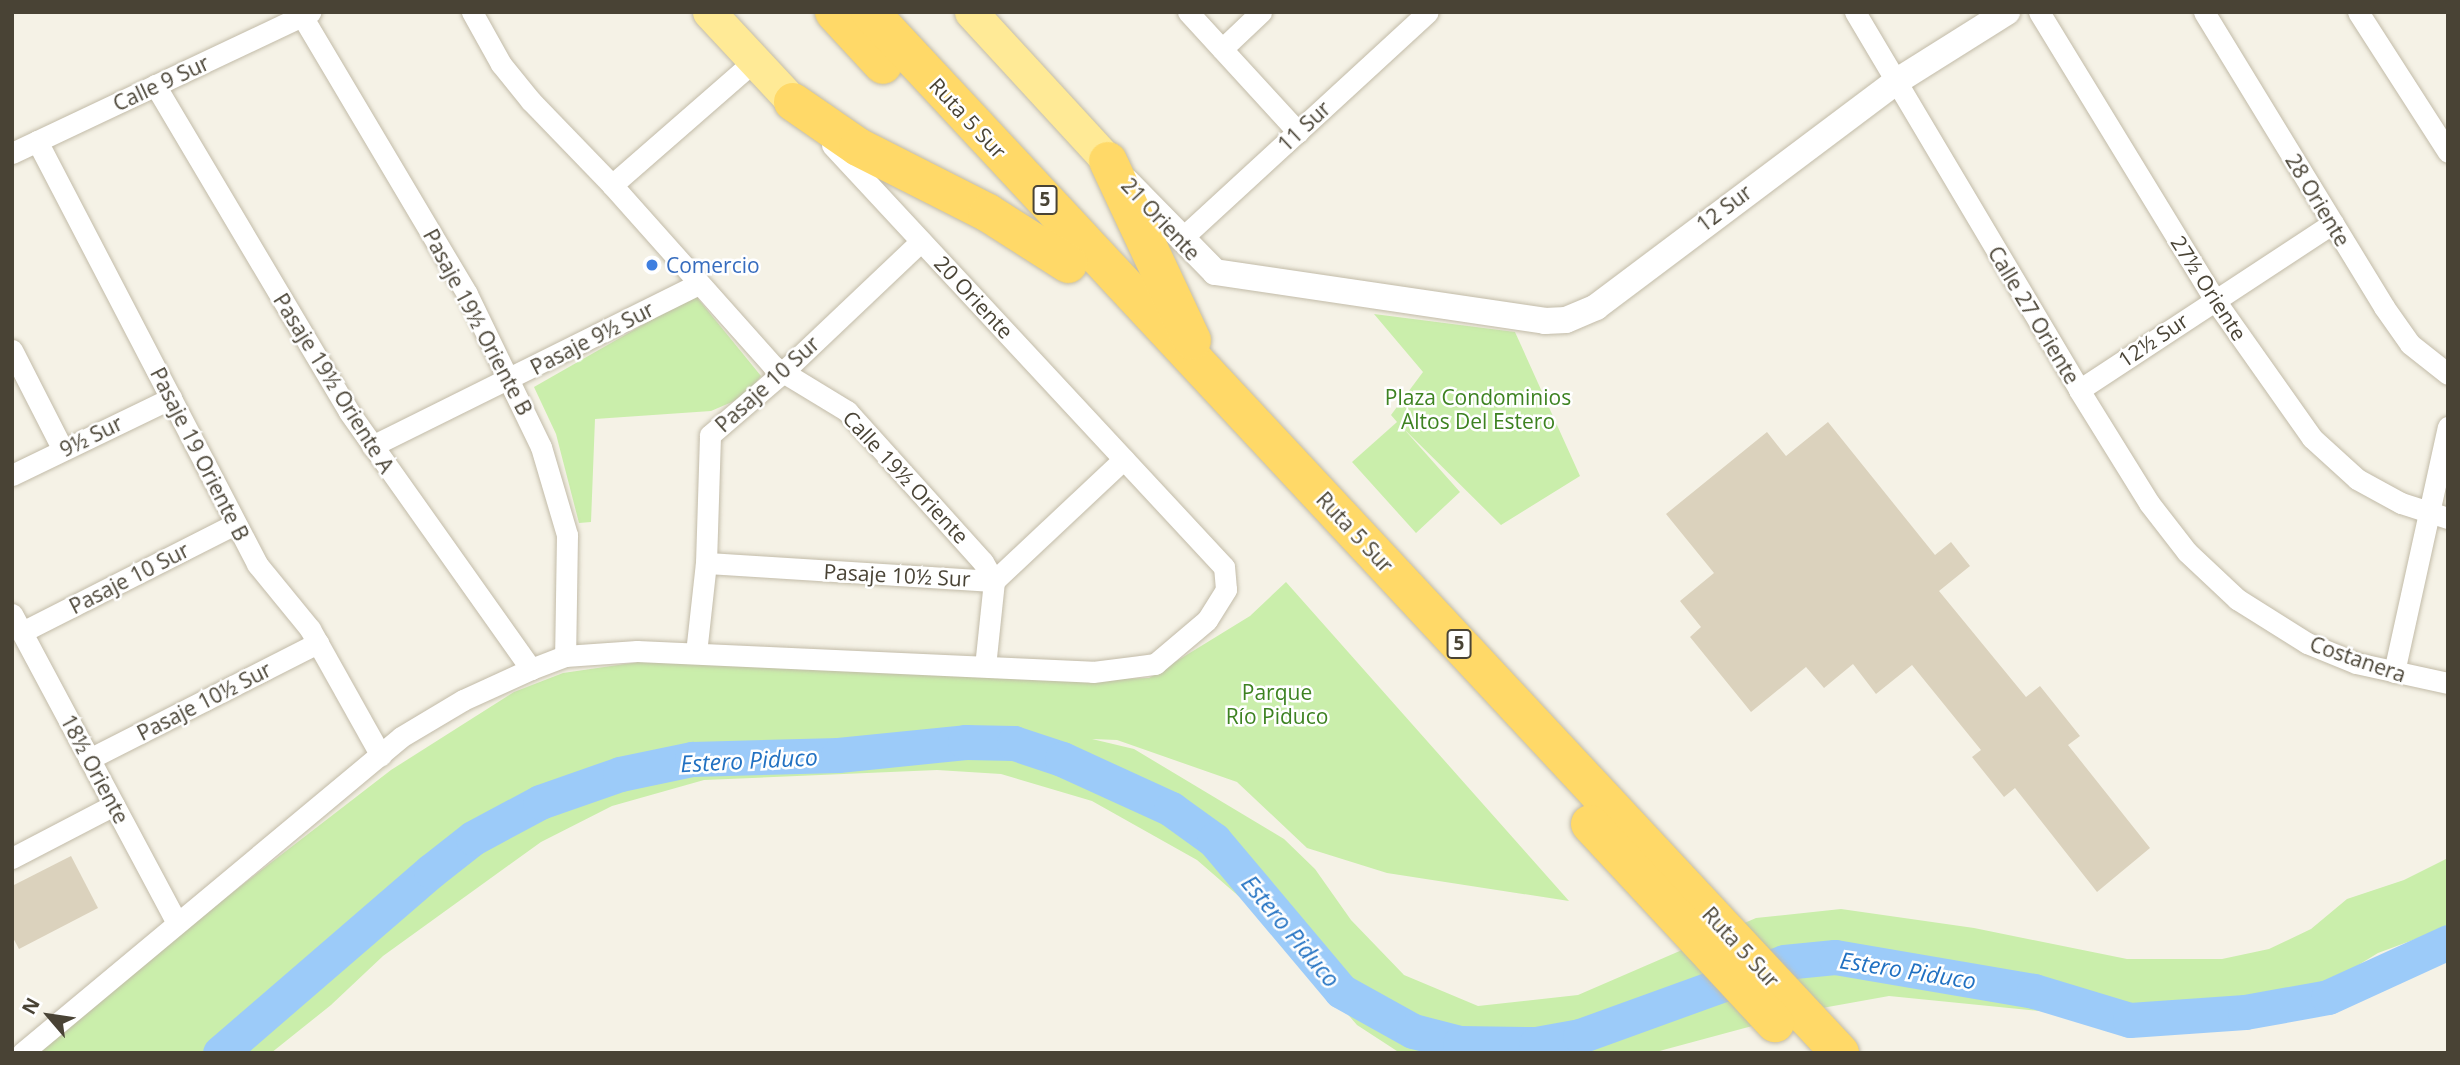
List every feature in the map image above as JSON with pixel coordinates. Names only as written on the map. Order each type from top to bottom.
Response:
[{"type":"highway","name":"Ruta 5 Sur","points":[[834,12],[1068,264],[1816,1047]]},
{"type":"highway","name":"Ruta 5 Sur","points":[[870,12],[1220,387],[1682,904]]},
{"type":"highway","points":[[793,102],[867,152],[988,213],[1068,264]]},
{"type":"highway","points":[[1108,161],[1181,319],[1220,387]]},
{"type":"main road","name":"20 Oriente","points":[[709,12],[793,102]]},
{"type":"main road","name":"21 Oriente","points":[[971,12],[1108,161]]},
{"type":"street","name":"Calle 19½ Oriente","points":[[472,12],[512,79],[612,184],[698,284],[782,374],[847,411],[983,562],[994,580]]},
{"type":"street","points":[[1188,12],[1298,131]]},
{"type":"street","points":[[1222,49],[1261,12]]},
{"type":"street","name":"11 Sur","points":[[1181,239],[1428,12]]},
{"type":"street","name":"Calle 27 Oriente","points":[[1855,12],[2079,390],[2167,528],[2237,599]]},
{"type":"street","name":"12 Sur","points":[[1418,301],[1545,321],[1587,313],[1898,81],[2007,12]]},
{"type":"street","name":"27½ Oriente","points":[[2039,12],[2214,299],[2291,411],[2332,458],[2357,479],[2438,516]]},
{"type":"street","name":"28 Oriente","points":[[2204,12],[2406,338],[2448,374]]},
{"type":"street","points":[[2358,12],[2448,152]]},
{"type":"street","name":"Calle 9 Sur","points":[[12,153],[306,14]]},
{"type":"street","name":"Pasaje 19½ Oriente B","points":[[306,14],[439,246],[510,379],[549,467],[562,512],[569,562],[565,656]]},
{"type":"street","points":[[612,184],[754,61]]},
{"type":"street","name":"Pasaje 19½ Oriente A","points":[[155,85],[372,446],[531,669]]},
{"type":"street","name":"20 Oriente","points":[[793,102],[1224,567],[1226,589],[1207,620],[1147,667],[1093,672],[985,666]]},
{"type":"street","name":"Pasaje 19 Oriente B","points":[[37,141],[235,524],[265,577],[318,643],[381,756]]},
{"type":"street","name":"21 Oriente","points":[[1108,161],[1215,272],[1418,301]]},
{"type":"street","name":"12½ Sur","points":[[2079,390],[2333,223]]},
{"type":"street","name":"Pasaje 10 Sur","points":[[696,653],[706,563],[707,441],[715,428],[782,374],[921,241]]},
{"type":"street","name":"Pasaje 9½ Sur","points":[[372,446],[698,284]]},
{"type":"street","points":[[12,350],[63,450]]},
{"type":"street","name":"9½ Sur","points":[[12,475],[170,398]]},
{"type":"street","points":[[2394,672],[2438,516],[2448,427]]},
{"type":"street","name":"Pasaje 10½ Sur","points":[[706,563],[994,580],[1124,459]]},
{"type":"street","name":"Pasaje 10 Sur","points":[[17,623],[235,524]]},
{"type":"street","points":[[22,1053],[381,756],[436,715],[531,669],[565,656],[696,653],[985,666],[994,580]]},
{"type":"street","name":"Costanera","points":[[2237,599],[2307,643],[2356,663],[2448,683]]},
{"type":"street","name":"18½ Oriente","points":[[17,623],[177,923]]},
{"type":"street","name":"Pasaje 10½ Sur","points":[[89,759],[318,643]]},
{"type":"street","points":[[12,858],[114,806]]},
{"type":"green space","points":[[695,295],[761,376],[746,396],[711,411],[595,419],[591,522],[579,523],[556,434],[534,387]]},
{"type":"green space","name":"Plaza Condominios Altos Del Estero","points":[[1374,314],[1515,332],[1580,476],[1501,525],[1403,428],[1460,492],[1416,533],[1352,462],[1397,422],[1391,415],[1423,372]]},
{"type":"green space","name":"Parque Río Piduco","points":[[1286,582],[1569,901],[1387,873],[1307,848],[1237,782],[1117,740],[1092,739],[1134,749],[1284,839],[1315,869],[1351,920],[1404,975],[1478,1006],[1578,995],[1756,918],[1841,909],[1974,928],[2127,959],[2222,959],[2269,949],[2311,929],[2347,899],[2404,880],[2448,858],[2448,927],[2378,953],[2309,995],[2274,1009],[2180,1025],[1889,996],[1811,1010],[1652,1053],[1400,1053],[1357,1025],[1265,919],[1197,860],[1092,801],[1001,774],[937,770],[704,780],[612,806],[541,842],[383,956],[331,1005],[271,1053],[35,1053],[171,940],[391,770],[514,692],[563,673],[687,655],[1085,680],[1149,678],[1250,616]]},
{"type":"building","points":[[1828,422],[1935,555],[1951,542],[1970,566],[1939,591],[2026,697],[2040,686],[2080,736],[2068,745],[2150,848],[2097,892],[2015,788],[2004,797],[1972,757],[1981,750],[1912,665],[1876,694],[1853,664],[1824,688],[1806,667],[1751,712],[1690,637],[1701,627],[1680,601],[1714,573],[1666,514],[1767,432],[1786,456]]},
{"type":"building","points":[[71,856],[98,908],[19,949],[12,936],[12,886]]},
{"type":"waterway","name":"Estero Piduco","points":[[220,1053],[473,838],[540,802],[620,774],[692,759],[838,755],[965,742],[1014,743],[1062,759],[1171,809],[1214,840],[1341,991],[1413,1031],[1460,1043],[1536,1044],[1580,1036],[1784,962],[1835,957],[2034,991],[2130,1020],[2245,1012],[2328,997],[2448,942]]},
{"type":"place","name":"Comercio","points":[[652,265]]}]
